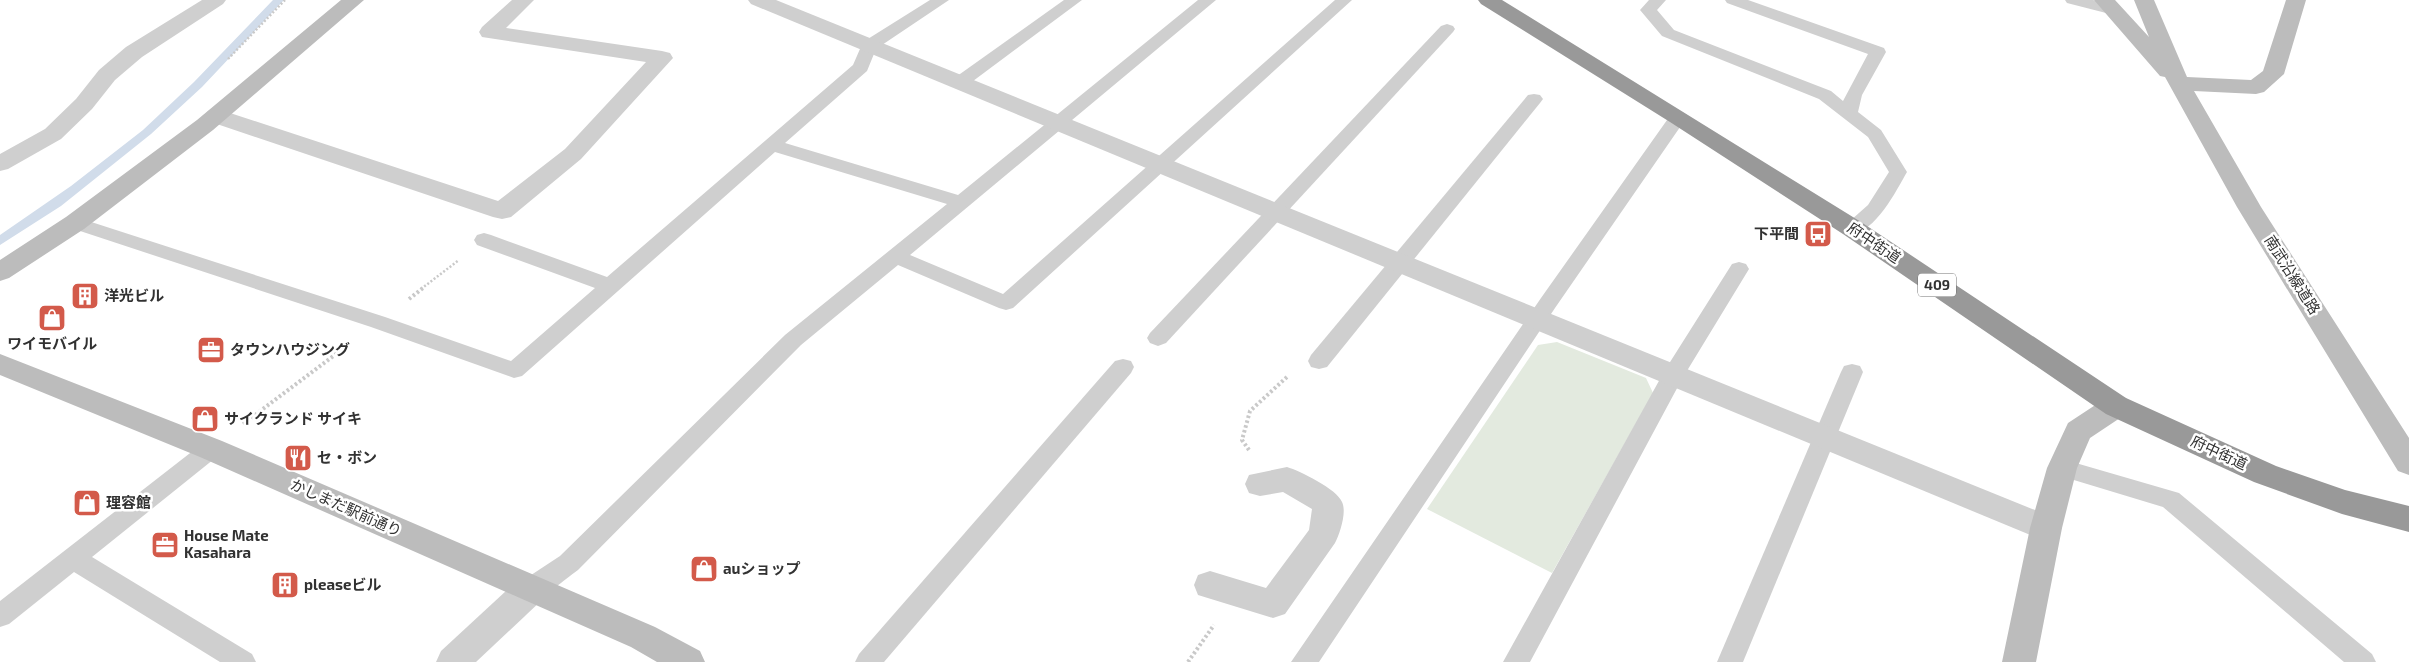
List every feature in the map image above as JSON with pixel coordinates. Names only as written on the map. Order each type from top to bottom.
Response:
[{"type":"highway","name":"府中街道","points":[[1488,0],[1678,117],[1852,228],[2116,406],[2265,474],[2342,502],[2409,519]]},
{"type":"street","points":[[0,164],[53,134],[84,104],[107,75],[134,52],[216,0]]},
{"type":"street","points":[[0,272],[75,223],[216,116],[354,0]]},
{"type":"street","points":[[216,116],[502,211],[573,154],[662,58],[490,32],[524,0]]},
{"type":"street","points":[[758,0],[1056,124],[2046,528]]},
{"type":"street","name":"南武沿線道路","points":[[2144,0],[2179,83],[2249,207],[2409,463]]},
{"type":"street","points":[[2179,83],[2256,87],[2273,74],[2296,0]]},
{"type":"street","name":"南武沿線道路","points":[[2107,4],[2179,83]]},
{"type":"street","name":"かしまだ駅前通り","points":[[0,364],[211,449],[531,590],[643,637],[688,662]]},
{"type":"street","points":[[2020,662],[2046,528],[2062,468],[2078,431],[2116,406]]},
{"type":"street","points":[[1210,585],[1273,604],[1324,534],[1328,504],[1287,479],[1266,483]]},
{"type":"street","points":[[453,662],[531,590]]},
{"type":"lane","points":[[75,223],[378,322],[514,370],[861,67],[869,46],[941,0]]},
{"type":"lane","points":[[959,83],[1074,0]]},
{"type":"lane","points":[[531,590],[569,563],[793,340],[1208,0]]},
{"type":"lane","points":[[895,256],[1006,303],[1344,0]]},
{"type":"lane","points":[[1658,0],[1648,10],[1668,33],[1825,95],[1875,134],[1898,172],[1875,209],[1852,228]]},
{"type":"lane","points":[[1733,0],[1878,52],[1853,95],[1849,114]]},
{"type":"lane","points":[[2073,0],[2107,4]]},
{"type":"lane","points":[[1158,338],[1447,29]]},
{"type":"lane","points":[[1319,361],[1534,99]]},
{"type":"lane","points":[[1304,662],[1678,117]]},
{"type":"lane","points":[[771,145],[962,202]]},
{"type":"lane","points":[[484,240],[608,286]]},
{"type":"lane","points":[[1516,662],[1673,376],[1739,269]]},
{"type":"lane","points":[[868,662],[1123,367]]},
{"type":"lane","points":[[1730,662],[1852,372]]},
{"type":"lane","points":[[0,616],[211,449]]},
{"type":"lane","points":[[2062,468],[2171,500],[2363,662]]},
{"type":"lane","points":[[72,558],[243,662]]},
{"type":"path","points":[[211,449],[484,240]]},
{"type":"path","points":[[1266,483],[1242,440],[1250,411],[1300,365],[1319,361]]},
{"type":"shaded area","points":[[1557,342],[1646,378],[1653,393],[1552,573],[1427,509],[1538,345]]},
{"type":"waterway","points":[[0,241],[75,189],[147,132],[198,85],[279,0]]},
{"type":"place","name":"下平間","points":[[1818,234]]},
{"type":"place","name":"洋光ビル","points":[[85,296]]},
{"type":"place","name":"ワイモバイル","points":[[52,318]]},
{"type":"place","name":"タウンハウジング","points":[[211,350]]},
{"type":"place","name":"サイクランド サイキ","points":[[205,419]]},
{"type":"place","name":"セ・ボン","points":[[298,458]]},
{"type":"place","name":"理容館","points":[[87,503]]},
{"type":"place","name":"House Mate Kasahara","points":[[165,545]]},
{"type":"place","name":"auショップ","points":[[704,569]]},
{"type":"place","name":"pleaseビル","points":[[285,585]]}]
